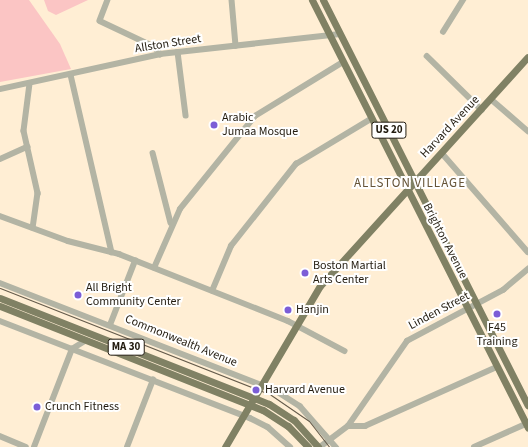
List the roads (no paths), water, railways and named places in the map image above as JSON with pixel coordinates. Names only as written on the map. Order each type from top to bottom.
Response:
[{"type":"main road","name":"Brighton Avenue","points":[[312,0],[406,188],[528,425]]},
{"type":"main road","name":"Brighton Avenue","points":[[323,0],[528,405]]},
{"type":"main road","name":"Harvard Avenue","points":[[225,447],[241,414],[320,286],[406,188],[442,153],[528,57]]},
{"type":"main road","name":"MA 30","points":[[0,298],[252,396],[288,415],[319,447]]},
{"type":"main road","name":"MA 30","points":[[0,306],[247,404],[277,418],[308,447]]},
{"type":"street","points":[[108,0],[100,18],[102,23],[155,48],[160,54]]},
{"type":"street","points":[[232,0],[236,46]]},
{"type":"street","points":[[443,32],[463,0]]},
{"type":"street","name":"Allston Street","points":[[0,88],[30,84],[160,54],[331,38],[340,34]]},
{"type":"street","points":[[178,52],[186,115]]},
{"type":"street","points":[[427,56],[482,110]]},
{"type":"street","points":[[154,268],[171,223],[255,116],[343,62]]},
{"type":"street","points":[[71,75],[112,252]]},
{"type":"street","points":[[30,84],[24,107],[27,147],[38,193],[33,228]]},
{"type":"street","points":[[491,99],[528,131]]},
{"type":"street","points":[[212,291],[231,246],[296,164],[371,119]]},
{"type":"street","points":[[0,159],[27,147]]},
{"type":"street","points":[[153,153],[171,223]]},
{"type":"street","points":[[442,153],[528,252]]},
{"type":"street","points":[[0,216],[33,228],[112,252],[154,268],[296,324],[345,351]]},
{"type":"street","points":[[110,325],[135,261]]},
{"type":"street","name":"Linden Street","points":[[348,426],[407,341],[503,290],[528,269]]},
{"type":"street","name":"Commonwealth Avenue","points":[[0,283],[260,384],[300,406],[331,438],[336,447]]},
{"type":"street","points":[[0,321],[241,414],[268,427],[290,447]]},
{"type":"street","points":[[34,447],[72,349],[85,340]]},
{"type":"street","points":[[319,447],[348,426],[365,426],[497,367]]},
{"type":"street","points":[[127,447],[153,380]]},
{"type":"street","points":[[474,447],[528,425]]},
{"type":"street","points":[[0,436],[24,447]]},
{"type":"tram line","points":[[0,288],[271,395],[309,421],[329,447]]},
{"type":"place","name":"Arabic Jumaa Mosque","points":[[214,125]]},
{"type":"place","name":"Boston Martial Arts Center","points":[[305,273]]},
{"type":"place","name":"All Bright Community Center","points":[[78,295]]},
{"type":"place","name":"Hanjin","points":[[288,310]]},
{"type":"place","name":"F45 Training","points":[[497,314]]},
{"type":"place","name":"Harvard Avenue","points":[[256,390]]},
{"type":"place","name":"Crunch Fitness","points":[[37,407]]},
{"type":"district","name":"ALLSTON VILLAGE","points":[[410,183]]}]
